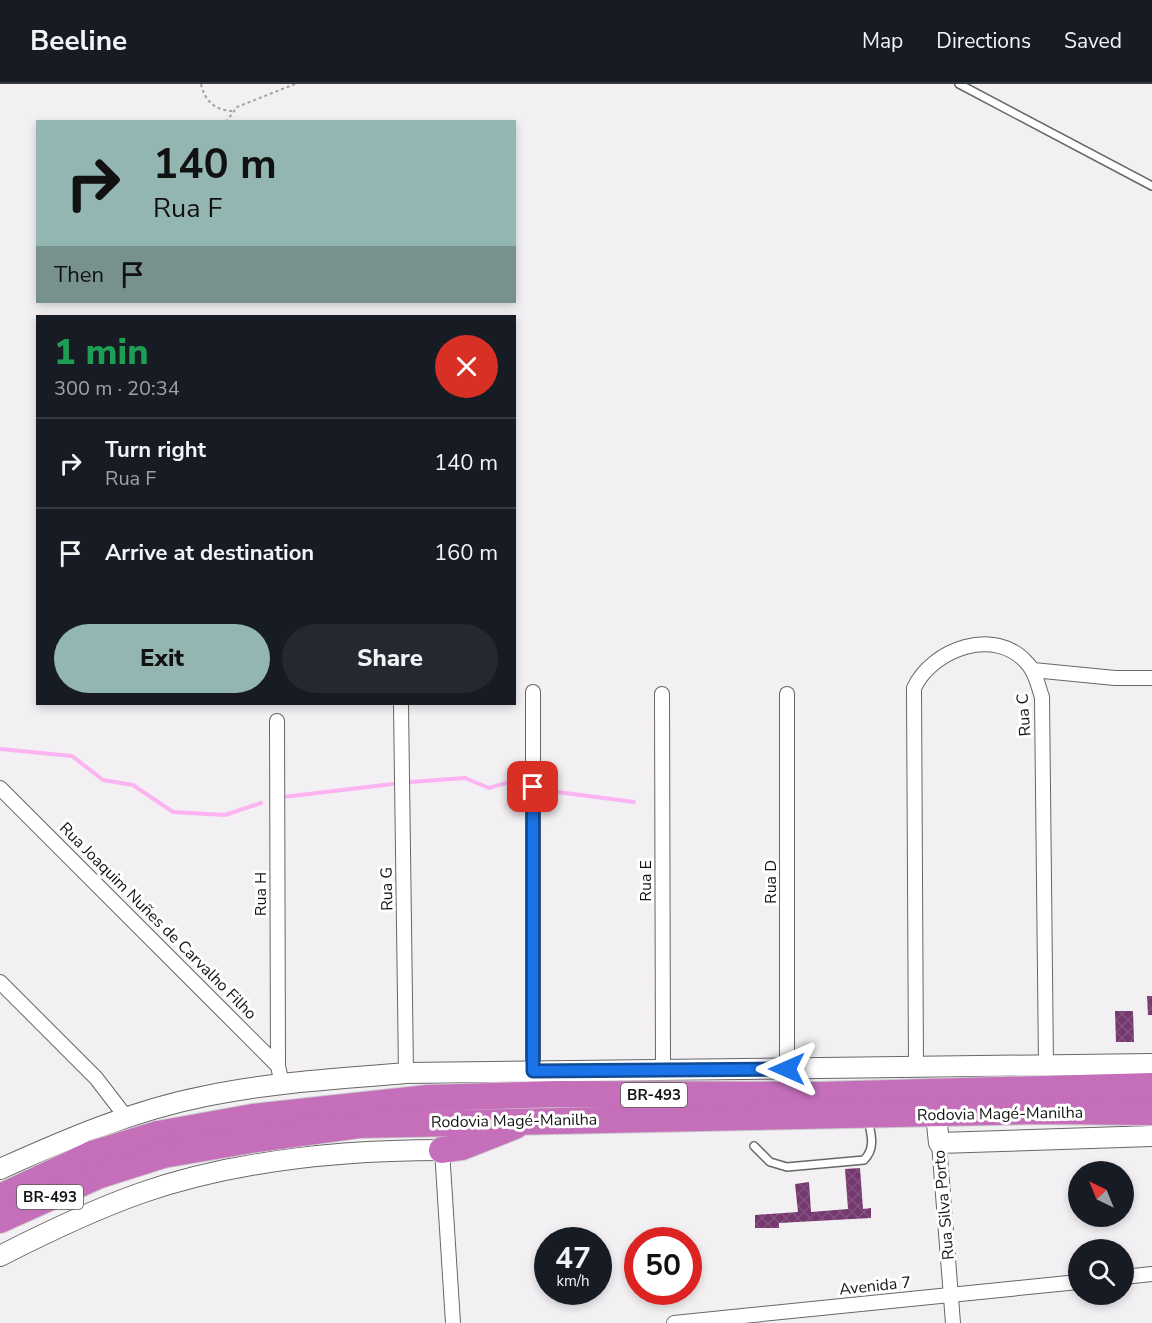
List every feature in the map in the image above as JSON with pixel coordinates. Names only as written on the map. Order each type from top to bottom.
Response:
[{"type":"highway","name":"Rodovia Magé-Manilha","points":[[0,1197],[96,1164],[253,1117],[429,1098],[558,1094],[817,1095],[1152,1086]]},
{"type":"highway","name":"Rodovia Magé-Manilha","points":[[160,1144],[257,1139],[359,1125],[524,1120],[868,1117],[1038,1111],[1152,1112]]},
{"type":"highway","points":[[442,1150],[462,1147],[524,1120]]},
{"type":"highway","name":"Rodovia Magé-Manilha","points":[[0,1220],[96,1164]]},
{"type":"main road","points":[[0,1169],[116,1120],[280,1075],[1152,1064]]},
{"type":"main road","name":"Rua Silva Porto","points":[[936,1115],[939,1143]]},
{"type":"main road","points":[[116,1120],[149,1191]]},
{"type":"main road","points":[[939,1143],[1152,1136]]},
{"type":"main road","points":[[0,1257],[149,1191],[241,1168],[306,1157],[442,1150]]},
{"type":"street","name":"Rua C","points":[[916,1066],[914,688],[918,678],[934,662],[966,646],[992,646],[1006,650],[1026,662],[1033,670],[1042,697],[1046,1065]]},
{"type":"street","points":[[1033,670],[1114,678],[1152,678]]},
{"type":"street","points":[[533,692],[533,1071]]},
{"type":"street","name":"Rua E","points":[[662,694],[663,1069]]},
{"type":"street","name":"Rua D","points":[[787,1069],[788,694]]},
{"type":"street","name":"Rua G","points":[[400,705],[406,1074]]},
{"type":"street","name":"Rua H","points":[[277,721],[280,1075]]},
{"type":"street","name":"Rua Joaquim Nuñes de Carvalho Filho","points":[[0,788],[280,1075]]},
{"type":"street","points":[[0,982],[96,1078],[116,1120]]},
{"type":"street","name":"Rua Silva Porto","points":[[939,1143],[953,1323]]},
{"type":"street","points":[[442,1150],[453,1323]]},
{"type":"street","points":[[1134,1276],[1152,1274]]},
{"type":"street","name":"Avenida 7","points":[[674,1323],[1068,1282]]},
{"type":"lane","points":[[958,84],[1152,186]]},
{"type":"lane","points":[[754,1146],[770,1162],[787,1167],[864,1160],[870,1154],[873,1145],[868,1117]]},
{"type":"path","points":[[201,84],[210,104],[221,110],[232,111],[295,84]]},
{"type":"path","points":[[227,120],[232,111]]},
{"type":"building","points":[[1147,996],[1152,996],[1152,1015],[1148,1015]]},
{"type":"building","points":[[1115,1011],[1133,1011],[1134,1042],[1116,1042]]},
{"type":"building","points":[[860,1168],[863,1209],[871,1208],[871,1218],[779,1223],[779,1228],[755,1228],[755,1215],[798,1212],[795,1184],[809,1182],[811,1212],[848,1209],[845,1169]]},
{"type":"waterway","points":[[0,749],[72,756],[103,780],[133,785],[173,812],[225,815],[261,803]]},
{"type":"waterway","points":[[410,782],[465,778],[489,788],[516,780]]},
{"type":"waterway","points":[[283,797],[393,784]]},
{"type":"waterway","points":[[542,790],[634,802]]},
{"type":"route","points":[[533,787],[533,1071],[787,1069]]}]
